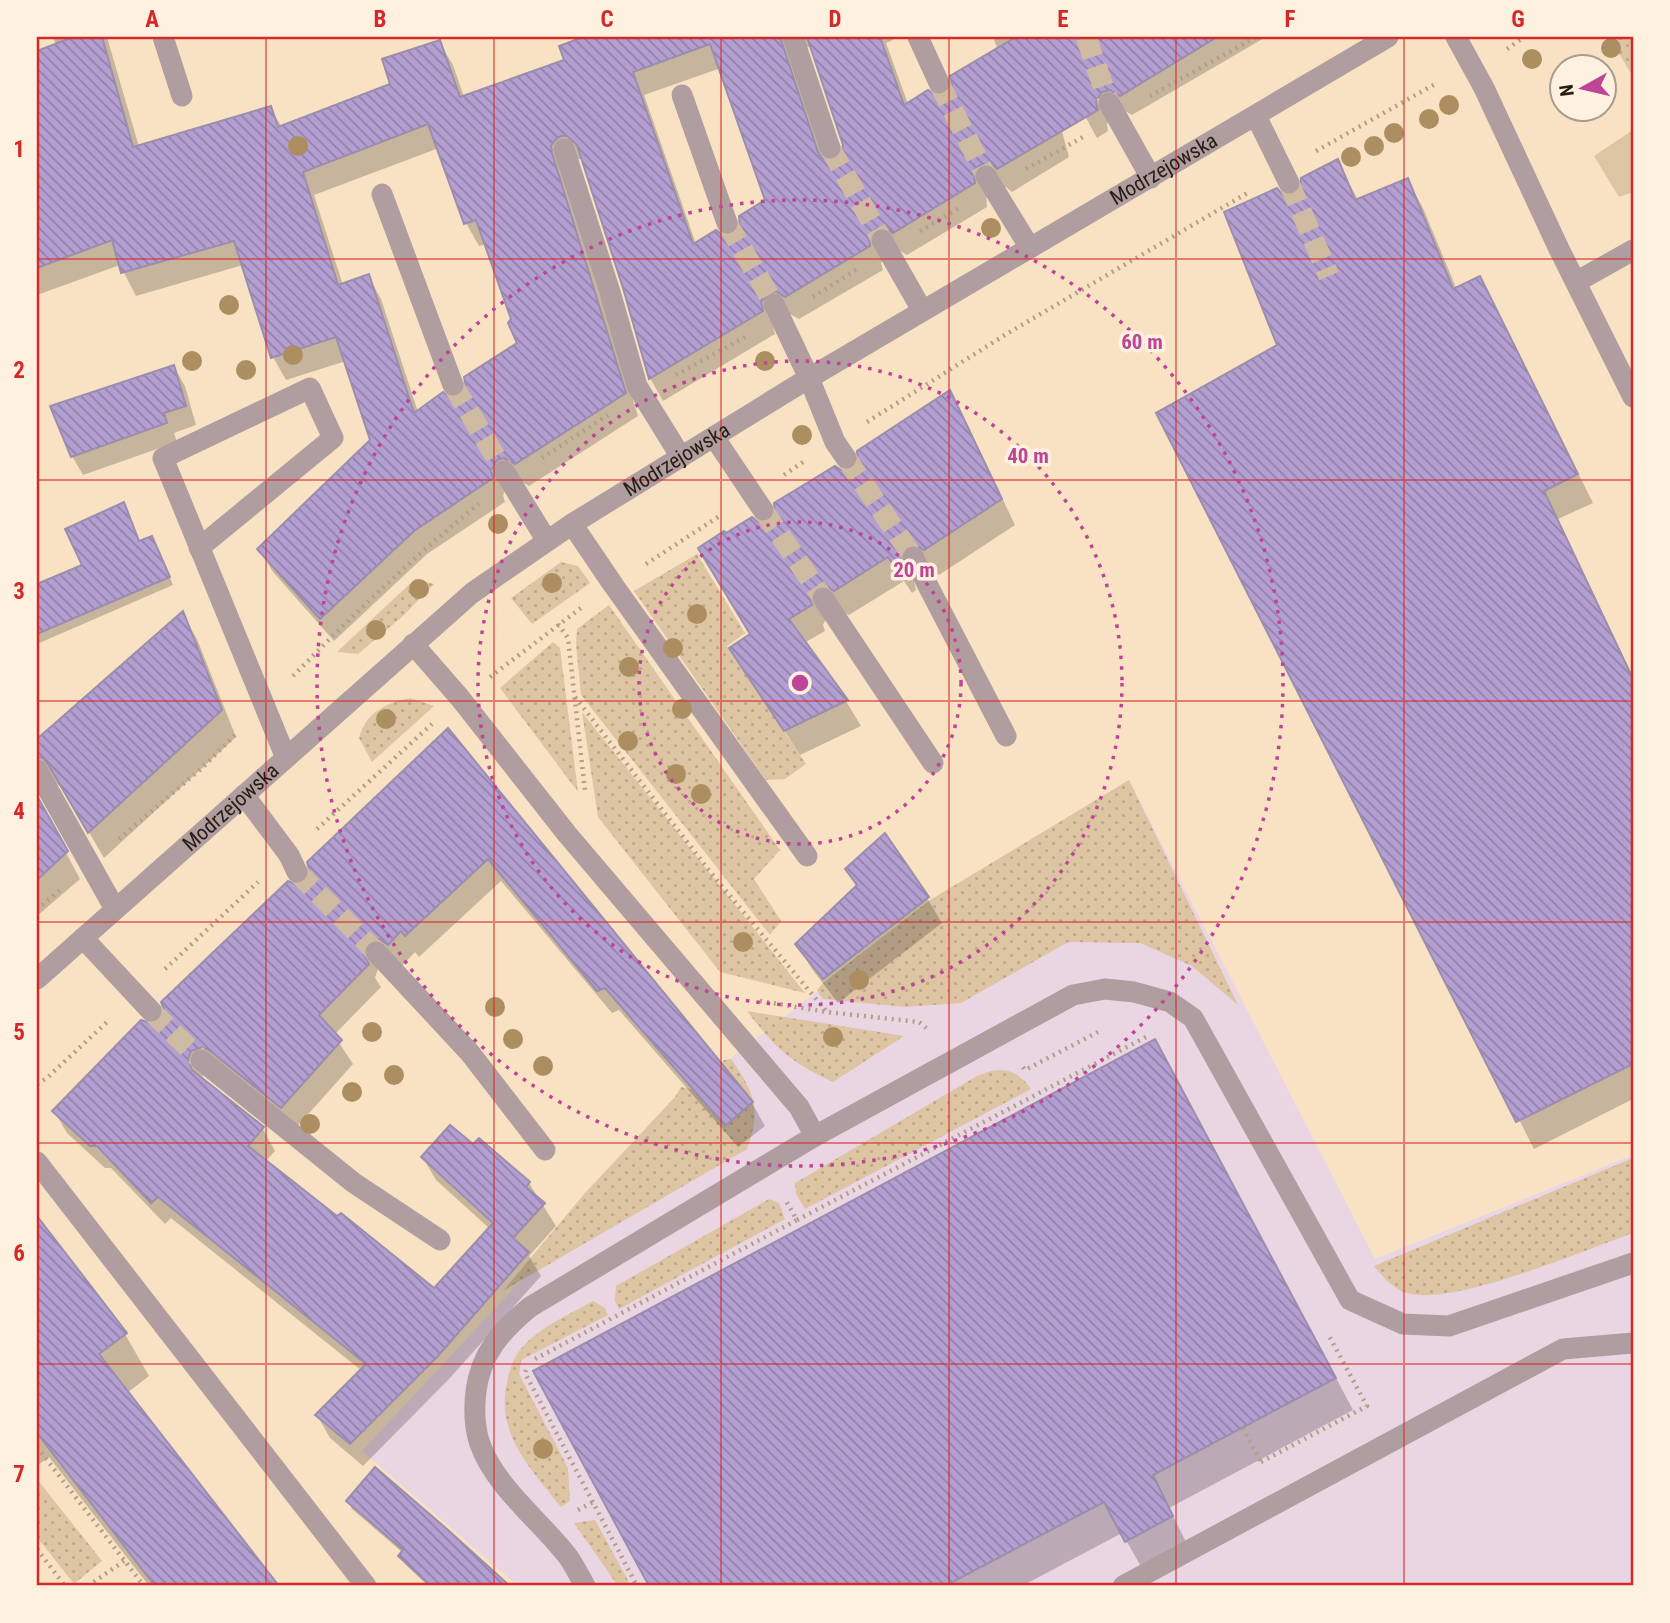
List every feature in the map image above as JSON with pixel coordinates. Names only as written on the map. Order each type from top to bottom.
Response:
[{"type":"street","points":[[163,37],[182,96]]},
{"type":"street","points":[[793,37],[830,148]]},
{"type":"street","points":[[918,37],[939,83]]},
{"type":"street","name":"Modrzejowska","points":[[37,979],[472,593],[572,524],[922,310],[1388,37]]},
{"type":"street","points":[[1456,37],[1484,88],[1633,397]]},
{"type":"street","points":[[682,95],[727,223]]},
{"type":"street","points":[[1109,103],[1151,178]]},
{"type":"street","points":[[1256,116],[1289,183]]},
{"type":"street","points":[[564,149],[637,386],[681,457]]},
{"type":"street","points":[[986,176],[1030,248]]},
{"type":"street","points":[[382,194],[453,385]]},
{"type":"street","points":[[882,240],[922,310]]},
{"type":"street","points":[[1576,282],[1633,250]]},
{"type":"street","points":[[774,304],[835,442],[846,458]]},
{"type":"street","points":[[199,548],[333,438],[310,388],[163,458],[199,548],[286,758]]},
{"type":"street","points":[[714,437],[763,510]]},
{"type":"street","points":[[504,471],[547,541]]},
{"type":"street","points":[[572,524],[807,856]]},
{"type":"street","points":[[913,557],[1006,736]]},
{"type":"street","points":[[823,598],[933,763]]},
{"type":"street","points":[[413,645],[460,698],[567,834],[799,1107],[815,1136]]},
{"type":"street","points":[[37,770],[115,909]]},
{"type":"street","points":[[244,794],[289,855],[297,872]]},
{"type":"street","points":[[83,938],[151,1011]]},
{"type":"street","points":[[376,952],[470,1053],[545,1150]]},
{"type":"street","points":[[585,1586],[569,1559],[494,1471],[480,1443],[474,1409],[478,1375],[490,1347],[507,1326],[530,1307],[815,1136],[1073,995],[1105,989],[1134,992],[1170,1002],[1193,1018],[1350,1300],[1403,1324],[1449,1326],[1633,1263]]},
{"type":"street","points":[[201,1060],[354,1183],[439,1240]]},
{"type":"street","points":[[37,1162],[366,1586]]},
{"type":"street","points":[[1123,1586],[1563,1349],[1633,1343]]},
{"type":"path","points":[[558,624],[568,638],[587,810],[567,834]]},
{"type":"path","points":[[575,697],[715,878],[827,1012]]},
{"type":"path","points":[[722,1015],[743,1000],[919,1022],[930,1031]]},
{"type":"path","points":[[919,1037],[941,1024]]},
{"type":"path","points":[[1004,1031],[1025,1070],[1108,1027]]},
{"type":"path","points":[[638,1586],[525,1373],[527,1363],[1154,1033],[1142,1028]]},
{"type":"path","points":[[766,1166],[797,1220]]},
{"type":"path","points":[[1261,1462],[1367,1406],[1323,1326]]},
{"type":"path","points":[[37,1447],[144,1586]]},
{"type":"path","points":[[37,1549],[65,1586]]},
{"type":"path","points":[[88,1586],[124,1561]]},
{"type":"shaded area","points":[[1609,37],[1633,37],[1633,77]]},
{"type":"shaded area","points":[[1633,130],[1633,192],[1619,197],[1594,156]]},
{"type":"shaded area","points":[[697,554],[745,633],[727,646],[806,764],[785,779],[766,780],[634,591]]},
{"type":"shaded area","points":[[561,562],[578,566],[590,583],[532,624],[511,598]]},
{"type":"shaded area","points":[[415,579],[434,584],[403,616],[358,654],[337,652]]},
{"type":"shaded area","points":[[609,605],[780,850],[754,879],[781,921],[770,935],[581,695],[577,629]]},
{"type":"shaded area","points":[[553,642],[560,648],[578,792],[500,688]]},
{"type":"shaded area","points":[[410,698],[434,706],[372,762],[359,738],[362,729],[378,710]]},
{"type":"shaded area","points":[[582,712],[805,993],[720,972],[598,817]]},
{"type":"shaded area","points":[[1129,780],[1375,1259],[1633,1155],[1633,1586],[518,1586],[362,1451],[723,1064],[931,904]]},
{"type":"shaded area","points":[[1129,780],[1238,1005],[1192,966],[1140,943],[1068,942],[961,1003],[905,1007],[823,999],[817,990],[823,983],[930,900]]},
{"type":"shaded area","points":[[747,1011],[904,1036],[833,1082],[805,1068],[784,1053]]},
{"type":"shaded area","points":[[731,1059],[750,1091],[755,1112],[747,1149],[503,1291],[585,1193],[675,1097],[681,1087],[696,1090],[724,1060]]},
{"type":"shaded area","points":[[1003,1070],[1019,1076],[1031,1089],[805,1209],[796,1194],[795,1183],[977,1076]]},
{"type":"shaded area","points":[[1633,1158],[1633,1233],[1519,1275],[1455,1292],[1428,1295],[1407,1293],[1393,1286],[1374,1266]]},
{"type":"shaded area","points":[[769,1199],[779,1203],[785,1219],[619,1309],[615,1301],[616,1286]]},
{"type":"shaded area","points":[[593,1301],[605,1308],[608,1315],[521,1360],[519,1374],[568,1468],[570,1501],[561,1507],[528,1465],[511,1435],[506,1419],[507,1383],[515,1357],[528,1341]]},
{"type":"shaded area","points":[[37,1479],[102,1561],[74,1584],[37,1537]]},
{"type":"shaded area","points":[[595,1520],[631,1586],[618,1586],[574,1523]]},
{"type":"building","points":[[73,37],[102,37],[133,147],[271,106],[278,127],[390,84],[382,59],[440,40],[460,97],[564,60],[559,46],[583,37],[780,37],[818,152],[828,161],[840,156],[843,145],[807,37],[880,37],[904,105],[928,90],[937,96],[945,95],[952,85],[950,76],[1016,37],[1217,37],[1120,96],[1110,90],[1102,92],[1096,102],[1098,110],[997,169],[992,164],[980,165],[974,170],[975,183],[893,233],[883,227],[875,229],[869,239],[870,246],[785,297],[776,291],[768,293],[761,302],[763,311],[649,379],[577,145],[567,136],[561,136],[551,146],[552,153],[626,393],[515,464],[504,458],[497,460],[491,471],[493,478],[414,531],[320,619],[257,549],[370,440],[336,337],[271,358],[234,241],[121,273],[112,240],[37,268],[37,51]],"holes":[[[710,44],[765,200],[739,216],[740,226],[732,235],[724,236],[716,230],[693,244],[633,72]],[[428,124],[464,224],[476,220],[511,319],[508,323],[517,343],[464,377],[466,388],[458,397],[450,398],[443,392],[414,413],[369,274],[338,285],[303,172]]]},
{"type":"building","points":[[1338,159],[1355,200],[1408,178],[1453,289],[1480,276],[1578,474],[1544,491],[1633,679],[1633,1064],[1516,1122],[1156,413],[1277,345],[1224,212],[1277,188],[1282,194],[1294,195],[1300,190],[1301,178]]},
{"type":"building","points":[[174,365],[186,406],[164,413],[167,423],[71,457],[50,406]]},
{"type":"building","points":[[950,390],[1002,499],[924,550],[914,544],[906,546],[900,556],[902,564],[896,569],[888,557],[834,591],[823,585],[815,588],[810,598],[812,605],[789,619],[848,700],[784,731],[729,648],[750,634],[698,548],[752,517],[758,522],[770,521],[775,515],[774,503],[835,466],[841,470],[853,469],[858,463],[857,451]]},
{"type":"building","points":[[124,502],[139,541],[152,536],[170,577],[37,634],[37,584],[82,565],[65,529]]},
{"type":"building","points":[[183,611],[222,710],[88,833],[48,764],[43,758],[37,757],[37,739]]},
{"type":"building","points":[[448,728],[753,1102],[725,1126],[605,988],[597,991],[488,859],[405,936],[401,931],[388,945],[379,939],[367,943],[363,954],[369,964],[319,1015],[342,1040],[281,1108],[209,1050],[202,1047],[191,1051],[188,1059],[192,1070],[264,1127],[248,1146],[337,1216],[341,1213],[434,1288],[493,1223],[421,1157],[450,1125],[473,1144],[479,1138],[530,1182],[526,1187],[545,1203],[513,1238],[529,1252],[437,1357],[350,1444],[315,1415],[366,1364],[158,1197],[151,1203],[97,1146],[90,1146],[52,1111],[141,1020],[153,1024],[160,1020],[164,1009],[161,1002],[288,881],[297,885],[307,880],[310,872],[307,862]]},
{"type":"building","points":[[37,796],[68,851],[37,880]]},
{"type":"building","points":[[885,833],[929,897],[823,979],[795,944],[857,885],[845,869]]},
{"type":"building","points":[[1155,1039],[1336,1378],[1153,1475],[1173,1516],[1125,1542],[1104,1502],[945,1586],[649,1586],[533,1371]]},
{"type":"building","points":[[37,1216],[127,1333],[99,1354],[279,1586],[155,1586],[37,1433]]},
{"type":"building","points":[[375,1467],[510,1586],[431,1586],[398,1556],[403,1550],[346,1501]]},
{"type":"tunnel","points":[[1086,37],[1109,103]]},
{"type":"tunnel","points":[[939,83],[986,176]]},
{"type":"tunnel","points":[[830,148],[882,240]]},
{"type":"tunnel","points":[[1289,183],[1329,276]]},
{"type":"tunnel","points":[[727,223],[774,304]]},
{"type":"tunnel","points":[[453,385],[504,471]]},
{"type":"tunnel","points":[[846,458],[913,557]]},
{"type":"tunnel","points":[[763,510],[823,598]]},
{"type":"tunnel","points":[[297,872],[376,952]]},
{"type":"tunnel","points":[[151,1011],[201,1060]]}]
